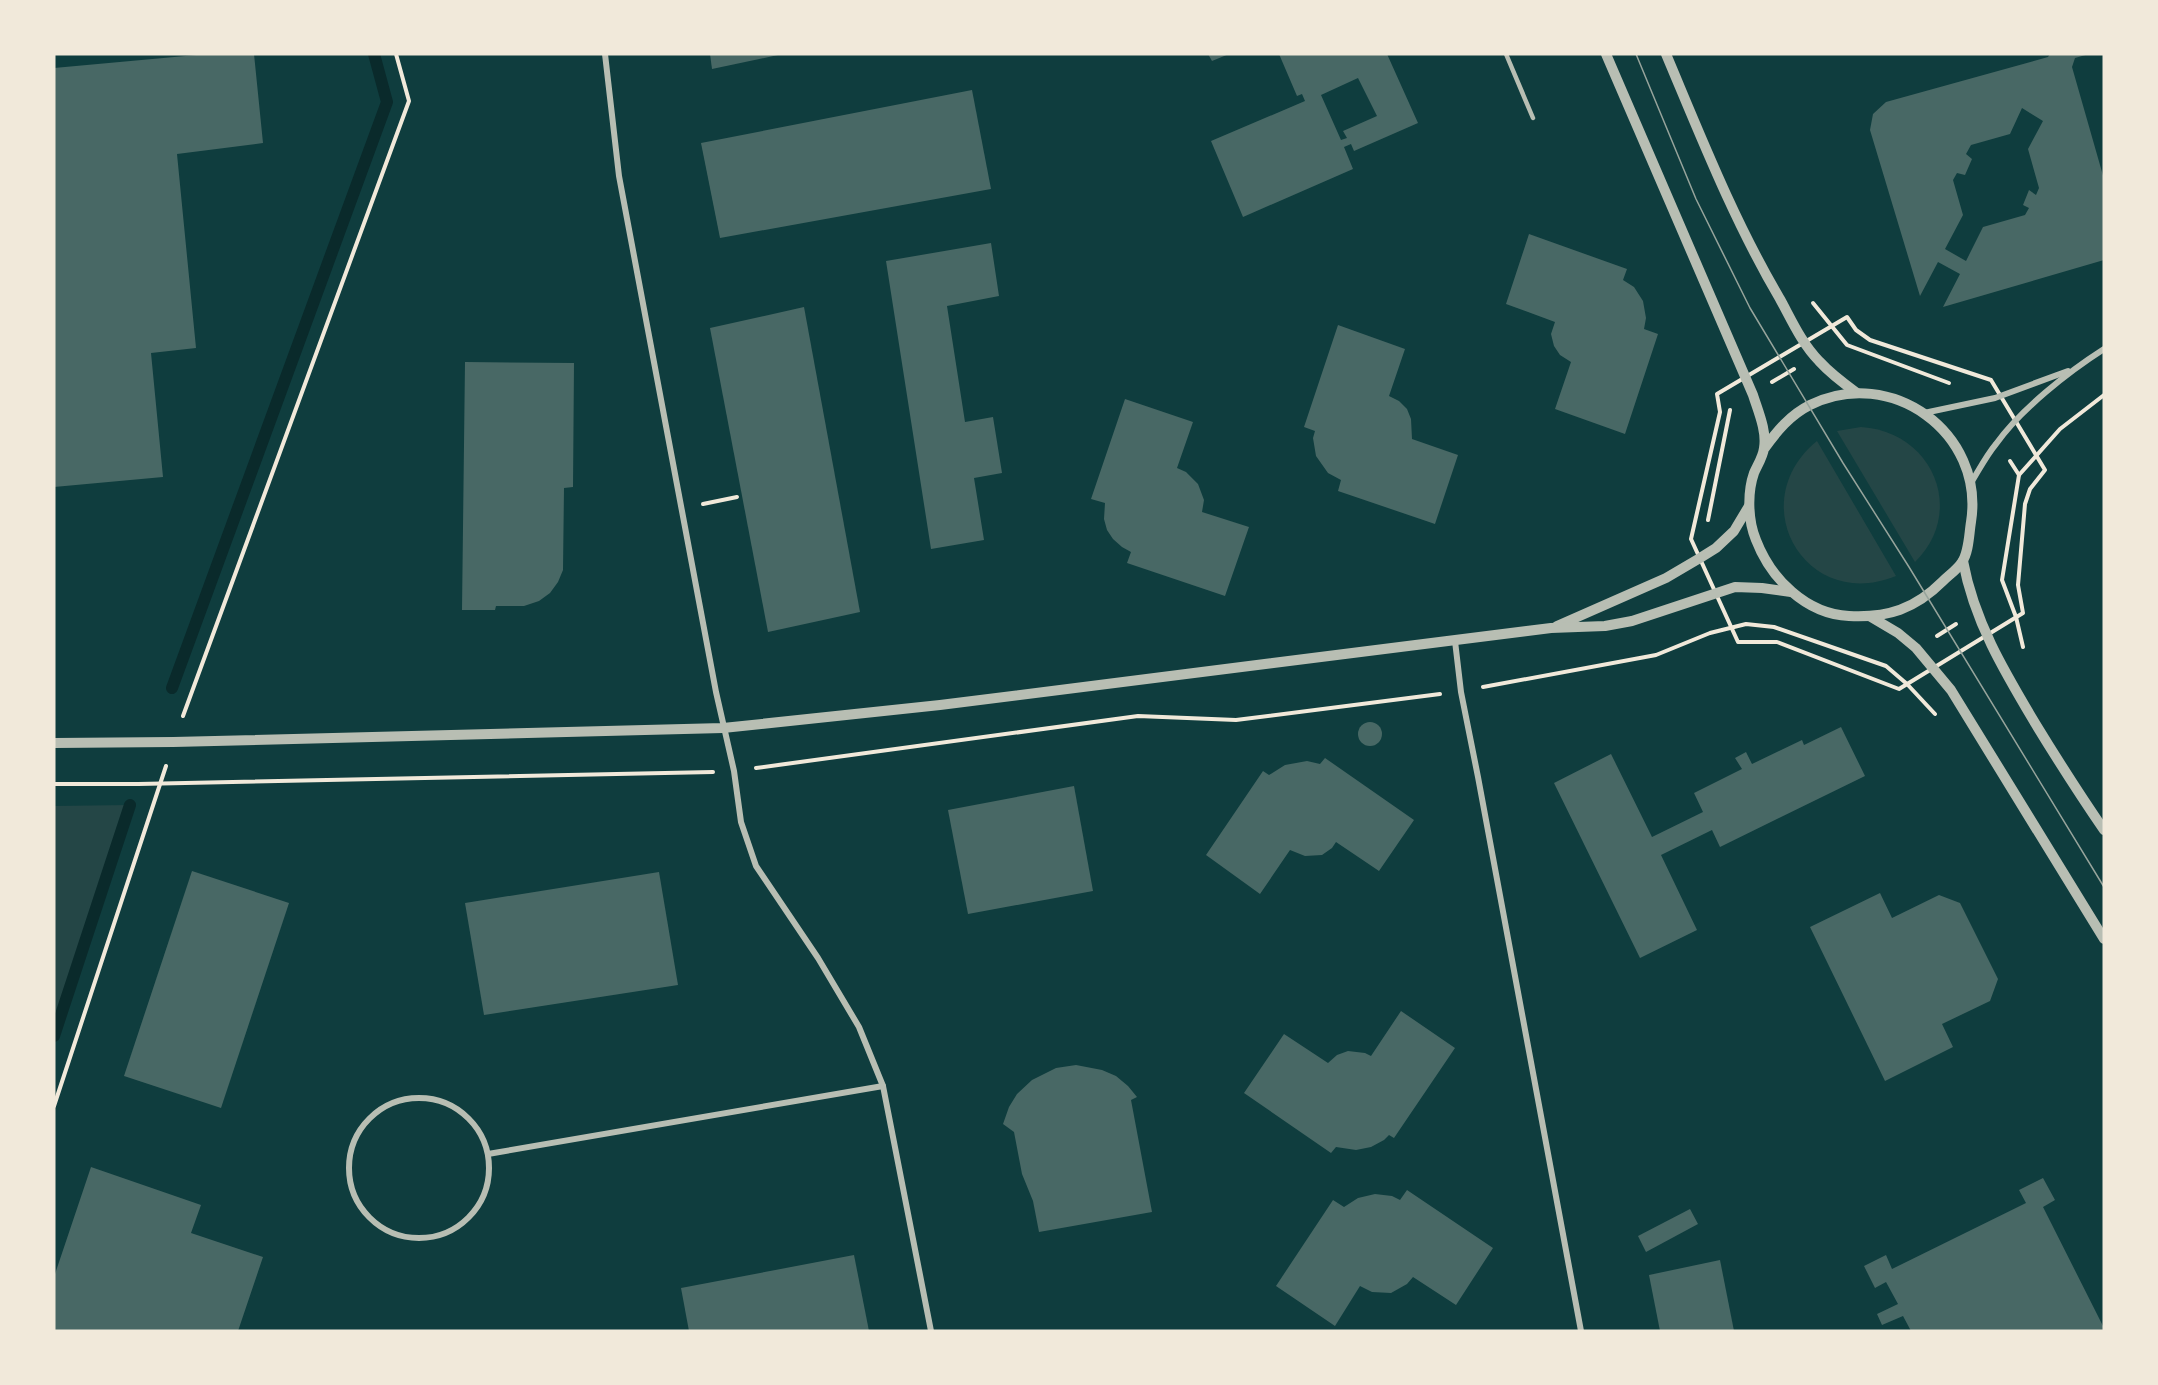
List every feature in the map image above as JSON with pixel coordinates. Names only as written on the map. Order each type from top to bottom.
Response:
[{"type":"street","points":[[605,54],[619,176],[723,728],[734,771],[741,822],[756,866],[818,958],[859,1027],[883,1086],[931,1331]]},
{"type":"street","points":[[1606,54],[1753,395],[1762,423],[1764,449]]},
{"type":"street","points":[[1666,54],[1736,219],[1805,342],[1817,359],[1857,393]]},
{"type":"street","points":[[1971,483],[1997,442],[2016,421],[2071,370],[2104,349]]},
{"type":"street","points":[[1924,413],[2001,396],[2071,370]]},
{"type":"street","points":[[1963,561],[1926,597],[1890,614],[1871,617],[1843,616],[1815,607],[1791,592],[1769,568],[1755,538],[1749,506],[1753,477],[1764,449],[1792,417],[1809,405],[1832,397],[1857,393],[1881,395],[1904,402],[1924,413],[1946,432],[1961,456],[1971,483],[1973,510],[1963,561],[1967,583],[1986,636],[2001,667],[2104,830]]},
{"type":"street","points":[[1551,628],[1666,578],[1700,558],[1716,548],[1734,531],[1749,506]]},
{"type":"street","points":[[54,743],[723,728],[939,705],[1551,628],[1605,626],[1632,621],[1735,587],[1791,592]]},
{"type":"street","points":[[1871,617],[1898,633],[1916,648],[1951,690],[2104,939]]},
{"type":"street","points":[[1455,641],[1461,692],[1581,1331]]},
{"type":"street","points":[[488,1154],[883,1086]]},
{"type":"street","points":[[405,1099],[427,1099],[448,1104],[466,1116],[480,1134],[488,1154],[489,1176],[483,1197],[471,1216],[454,1230],[433,1237],[411,1238],[391,1232],[372,1220],[358,1203],[351,1183],[350,1161],[355,1140],[367,1121],[384,1108],[405,1099]]},
{"type":"lane","points":[[1506,54],[1533,118]]},
{"type":"path","points":[[54,1106],[173,742],[409,101],[396,54]]},
{"type":"path","points":[[1847,317],[1856,330],[1870,340],[1991,380],[2046,470],[2030,489],[2025,504],[2018,585],[2023,613],[1899,689],[1777,642],[1738,642],[1691,539],[1720,412],[1717,394],[1805,342],[1847,317]]},
{"type":"path","points":[[1730,410],[1789,371],[1847,345]]},
{"type":"path","points":[[54,784],[160,784],[734,771],[1138,716],[1236,720],[1461,692],[1656,656],[1710,633],[1746,624],[1774,627],[1886,666],[2006,595],[2002,580],[2019,476],[2060,429],[2104,396]]},
{"type":"path","points":[[682,508],[737,497]]},
{"type":"shaded area","points":[[1861,427],[1886,432],[1907,443],[1923,458],[1934,477],[1939,498],[1938,520],[1931,542],[1915,562],[1837,431]]},
{"type":"shaded area","points":[[1817,441],[1896,576],[1863,583],[1835,579],[1811,566],[1794,545],[1785,520],[1785,493],[1795,466]]},
{"type":"shaded area","points":[[130,805],[54,1036],[54,806]]},
{"type":"building","points":[[207,54],[254,54],[263,143],[177,154],[196,348],[151,353],[163,477],[54,487],[54,68]]},
{"type":"building","points":[[710,54],[778,54],[778,55],[712,69]]},
{"type":"building","points":[[1208,54],[1229,54],[1212,61]]},
{"type":"building","points":[[1279,54],[1387,54],[1418,123],[1354,151],[1351,144],[1344,147],[1353,169],[1243,217],[1211,141],[1305,101],[1302,94],[1297,96]],"holes":[[[1358,78],[1377,116],[1343,131],[1347,138],[1341,140],[1321,95]]]},
{"type":"building","points":[[2050,54],[2089,54],[2075,58],[2072,67],[2104,179],[2104,260],[1943,307],[1960,274],[1938,262],[1920,296],[1870,130],[1873,114],[1886,102],[2048,57]],"holes":[[[2022,108],[2043,121],[2028,149],[2039,188],[2036,195],[2029,190],[2023,205],[2029,208],[2025,215],[1983,227],[1966,261],[1945,249],[1963,215],[1953,180],[1957,173],[1965,175],[1972,159],[1966,154],[1971,145],[2010,134]]]},
{"type":"building","points":[[972,90],[991,189],[720,238],[701,143]]},
{"type":"building","points":[[1529,234],[1627,269],[1623,280],[1634,287],[1643,301],[1646,318],[1644,329],[1658,334],[1625,434],[1555,409],[1571,362],[1560,355],[1554,346],[1551,334],[1555,322],[1506,304]]},
{"type":"building","points":[[991,243],[999,296],[947,306],[965,422],[993,417],[1002,473],[974,478],[984,540],[931,549],[886,261]]},
{"type":"building","points":[[804,307],[860,612],[768,632],[710,328]]},
{"type":"building","points":[[1338,325],[1405,349],[1389,396],[1399,401],[1407,409],[1411,419],[1412,439],[1458,455],[1435,524],[1338,491],[1341,480],[1328,473],[1316,456],[1313,438],[1315,431],[1304,427]]},
{"type":"building","points":[[465,362],[574,363],[573,487],[564,488],[563,570],[550,593],[539,601],[524,606],[496,606],[495,610],[462,610]]},
{"type":"building","points":[[1125,399],[1193,422],[1177,468],[1186,472],[1198,484],[1204,500],[1202,512],[1249,527],[1225,596],[1127,563],[1131,552],[1113,539],[1107,530],[1104,519],[1105,503],[1091,499]]},
{"type":"building","points":[[1370,722],[1379,725],[1382,734],[1379,743],[1370,746],[1361,743],[1358,734],[1361,725]]},
{"type":"building","points":[[1841,727],[1865,776],[1720,847],[1712,830],[1661,855],[1697,930],[1640,958],[1554,783],[1611,754],[1652,837],[1703,812],[1694,793],[1742,769],[1735,758],[1746,752],[1752,764],[1802,740],[1804,745]]},
{"type":"building","points":[[1325,758],[1414,820],[1379,871],[1336,842],[1322,855],[1305,856],[1290,850],[1260,894],[1206,855],[1263,771],[1269,775],[1285,765],[1307,761],[1320,764]]},
{"type":"building","points":[[1074,786],[1093,891],[968,914],[948,810]]},
{"type":"building","points":[[192,871],[289,903],[221,1108],[124,1076]]},
{"type":"building","points":[[659,872],[678,985],[484,1015],[465,903]]},
{"type":"building","points":[[1880,893],[1892,918],[1939,895],[1960,903],[1998,979],[1990,1001],[1942,1024],[1953,1047],[1885,1081],[1810,927]]},
{"type":"building","points":[[1401,1011],[1455,1048],[1394,1138],[1389,1135],[1371,1147],[1356,1150],[1336,1147],[1331,1153],[1244,1093],[1284,1034],[1328,1063],[1337,1055],[1348,1051],[1371,1056]]},
{"type":"building","points":[[1076,1065],[1102,1070],[1116,1076],[1137,1097],[1131,1100],[1152,1212],[1039,1232],[1033,1201],[1022,1174],[1014,1132],[1003,1124],[1017,1094],[1032,1080],[1056,1068]]},
{"type":"building","points":[[91,1167],[201,1205],[191,1233],[263,1257],[238,1331],[54,1331],[54,1277]]},
{"type":"building","points":[[2043,1178],[2055,1200],[2043,1207],[2104,1331],[1911,1331],[1903,1316],[1882,1325],[1877,1314],[1898,1304],[1886,1282],[1875,1288],[1864,1266],[1886,1255],[1892,1269],[2026,1203],[2019,1190]]},
{"type":"building","points":[[1407,1190],[1493,1248],[1456,1305],[1413,1277],[1407,1284],[1391,1293],[1372,1292],[1360,1286],[1335,1326],[1276,1286],[1333,1200],[1344,1207],[1358,1198],[1375,1194],[1392,1196],[1400,1200]]},
{"type":"building","points":[[1690,1209],[1698,1224],[1646,1252],[1638,1236]]},
{"type":"building","points":[[854,1255],[869,1331],[689,1331],[681,1288]]},
{"type":"building","points":[[1720,1260],[1734,1331],[1660,1331],[1649,1275]]},
{"type":"waterway","points":[[172,688],[387,102],[374,54]]},
{"type":"waterway","points":[[54,1036],[130,805]]},
{"type":"tram line","points":[[1636,54],[1696,199],[1750,308],[2104,887]]}]
